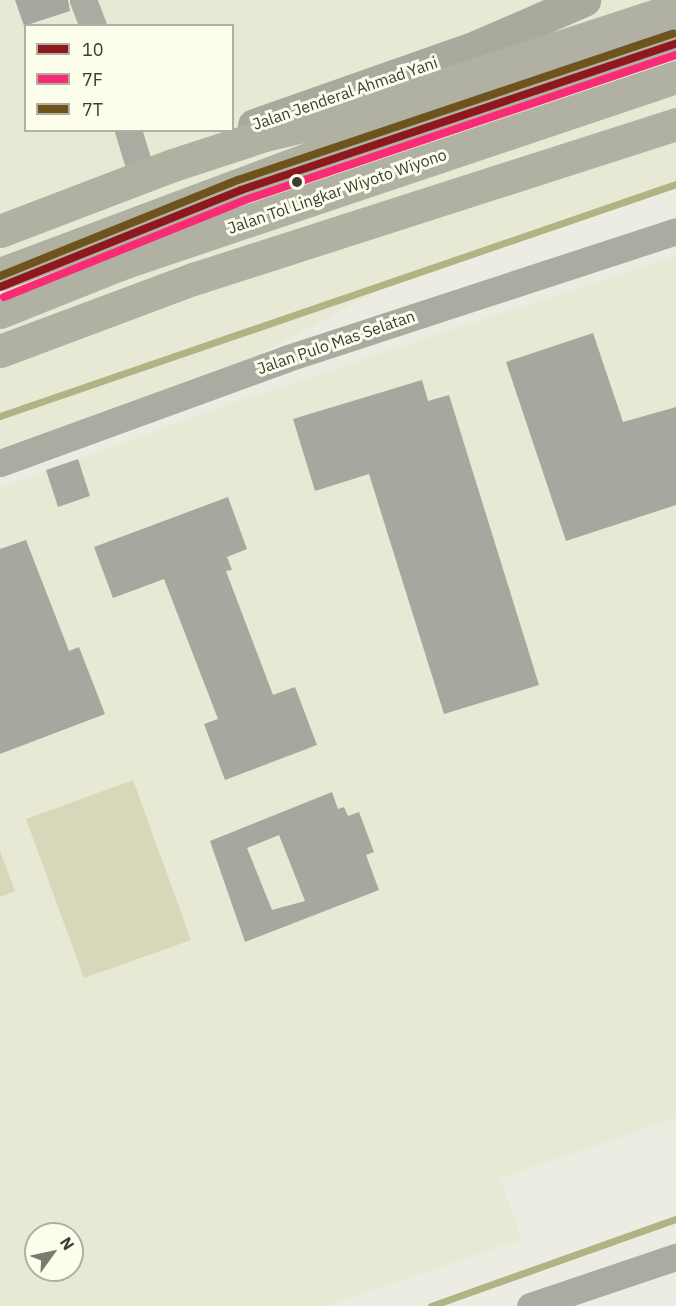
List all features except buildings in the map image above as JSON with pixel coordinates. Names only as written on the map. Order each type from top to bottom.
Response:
[{"type":"highway","points":[[0,231],[173,165],[265,135],[378,106],[676,9]]},
{"type":"highway","points":[[0,274],[356,141],[676,33]]},
{"type":"highway","name":"Jalan Tol Lingkar Wiyoto Wiyono","points":[[0,312],[125,262],[676,78]]},
{"type":"highway","points":[[0,351],[193,279],[676,124]]},
{"type":"main road","name":"Jalan Jenderal Ahmad Yani","points":[[234,131],[478,46],[584,0]]},
{"type":"main road","name":"Jalan Jenderal Ahmad Yani","points":[[0,214],[138,163],[231,132]]},
{"type":"street","points":[[83,0],[92,24]]},
{"type":"street","points":[[129,132],[138,163]]},
{"type":"street","name":"Jalan Pulo Mas Selatan","points":[[0,463],[285,359],[676,231]]},
{"type":"street","points":[[530,1306],[558,1301],[676,1257]]},
{"type":"shaded area","points":[[0,0],[676,0],[676,184],[392,283],[194,390],[0,462]]},
{"type":"shaded area","points":[[676,255],[676,1118],[500,1178],[522,1239],[326,1306],[0,1306],[0,488],[223,406]]},
{"type":"shaded area","points":[[133,780],[191,940],[84,978],[26,819]]},
{"type":"shaded area","points":[[0,851],[15,891],[0,897]]},
{"type":"waterway","points":[[0,416],[676,184]]},
{"type":"waterway","points":[[431,1306],[676,1219]]},
{"type":"transit line","name":"7T","points":[[0,276],[238,180],[673,34]]},
{"type":"transit line","name":"10","points":[[0,287],[241,190],[676,44]]},
{"type":"transit line","name":"7F","points":[[4,297],[245,200],[676,55]]}]
